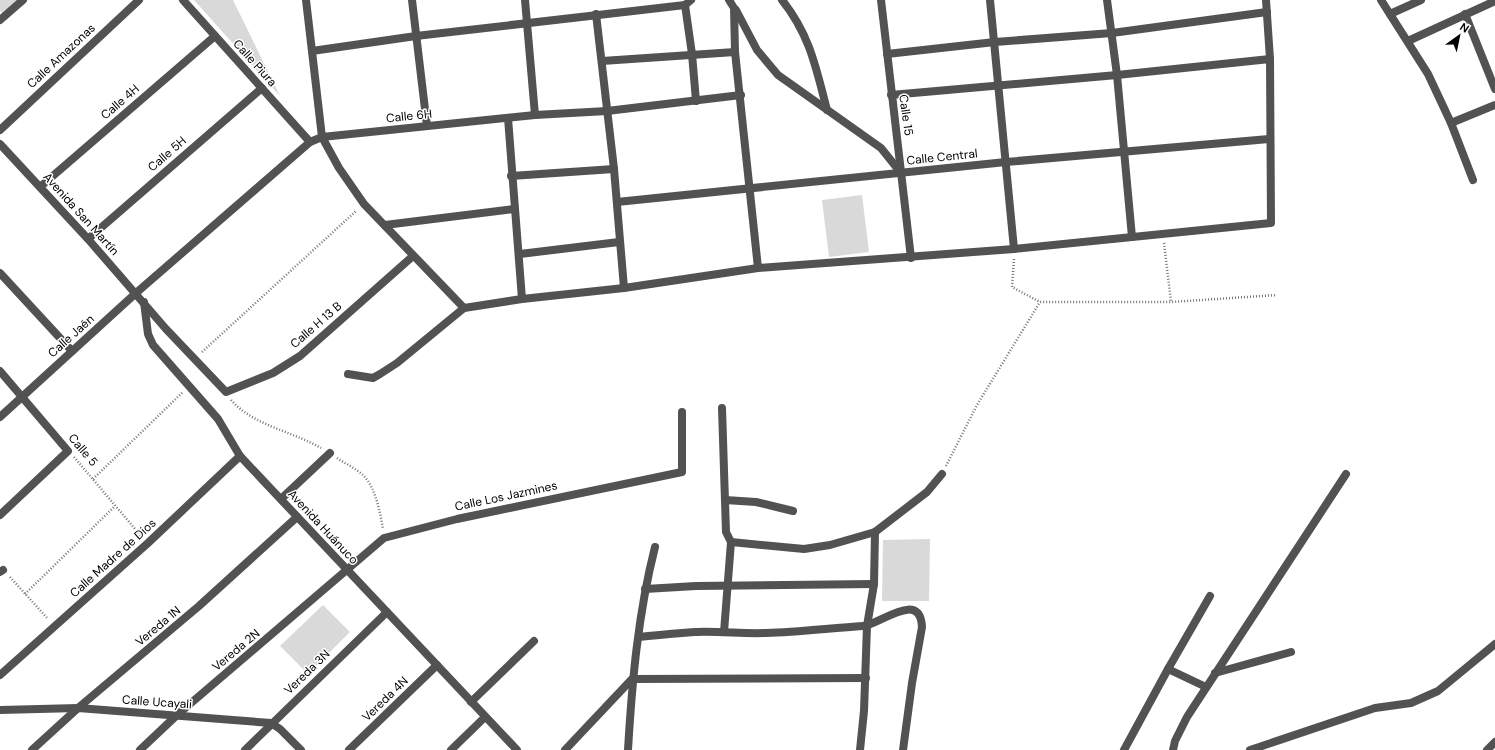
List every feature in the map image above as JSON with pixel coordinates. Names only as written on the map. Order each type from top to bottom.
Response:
[{"type":"street","points":[[0,20],[23,0]]},
{"type":"street","name":"Calle Amazonas","points":[[0,130],[139,0]]},
{"type":"street","name":"Calle Piura","points":[[182,0],[310,142]]},
{"type":"street","points":[[306,0],[322,137],[339,168],[364,204],[464,308]]},
{"type":"street","points":[[412,0],[427,126]]},
{"type":"street","points":[[525,0],[535,115]]},
{"type":"street","points":[[729,0],[757,50],[778,75],[882,148],[902,174]]},
{"type":"street","points":[[782,0],[792,12],[808,42],[827,110]]},
{"type":"street","name":"Calle 15","points":[[881,0],[911,258]]},
{"type":"street","points":[[990,0],[1014,249]]},
{"type":"street","points":[[1107,0],[1117,75],[1123,153],[1132,237]]},
{"type":"street","points":[[348,374],[373,378],[397,363],[464,308],[522,299],[624,288],[758,268],[911,258],[1014,249],[1271,223],[1269,139],[1270,58],[1266,0]]},
{"type":"street","points":[[1381,0],[1428,74],[1451,123],[1474,180]]},
{"type":"street","points":[[1390,14],[1421,0]]},
{"type":"street","points":[[1408,41],[1492,1]]},
{"type":"street","points":[[312,51],[416,36],[688,2],[696,101]]},
{"type":"street","points":[[734,8],[736,52],[758,268]]},
{"type":"street","points":[[887,54],[995,42],[1112,33],[1267,12]]},
{"type":"street","points":[[596,14],[614,169],[624,288]]},
{"type":"street","points":[[1466,14],[1495,89]]},
{"type":"street","name":"Calle 4H","points":[[40,187],[215,36]]},
{"type":"street","points":[[602,60],[736,52]]},
{"type":"street","points":[[891,95],[998,84],[1117,75],[1270,58]]},
{"type":"street","name":"Calle 5H","points":[[88,239],[262,88]]},
{"type":"street","name":"Calle 6H","points":[[136,292],[310,142],[322,137],[535,115],[607,111],[741,95]]},
{"type":"street","points":[[1451,123],[1495,106]]},
{"type":"street","points":[[508,118],[511,176],[520,254],[522,299]]},
{"type":"street","name":"Calle Central","points":[[617,202],[749,190],[1006,162],[1123,153],[1269,139]]},
{"type":"street","name":"Avenida San Martín","points":[[0,144],[136,292],[194,360],[223,391]]},
{"type":"street","points":[[511,176],[614,169]]},
{"type":"street","points":[[384,225],[514,210]]},
{"type":"street","points":[[520,254],[619,242]]},
{"type":"street","name":"Calle H 13 B","points":[[223,391],[228,392],[273,373],[300,356],[413,256]]},
{"type":"street","points":[[0,273],[72,351]]},
{"type":"street","name":"Calle Jaén","points":[[0,417],[136,292]]},
{"type":"street","name":"Avenida Huánuco","points":[[144,302],[148,334],[153,345],[218,419],[240,456],[517,750]]},
{"type":"street","name":"Calle 5","points":[[0,371],[68,450]]},
{"type":"street","points":[[722,408],[726,532],[731,542],[724,632]]},
{"type":"street","name":"Calle Los Jazmines","points":[[347,569],[384,538],[457,519],[682,472],[682,412]]},
{"type":"street","points":[[0,516],[68,450]]},
{"type":"street","points":[[281,499],[330,453]]},
{"type":"street","name":"Calle Madre de Dios","points":[[0,675],[148,543],[240,456]]},
{"type":"street","points":[[731,542],[804,549],[830,545],[875,532],[927,492],[942,474]]},
{"type":"street","points":[[1173,750],[1175,741],[1187,717],[1346,474]]},
{"type":"street","points":[[725,500],[756,502],[793,510]]},
{"type":"street","name":"Vereda 1N","points":[[32,750],[78,708],[199,606],[298,517]]},
{"type":"street","points":[[860,750],[866,678],[867,626],[874,584],[875,532]]},
{"type":"street","points":[[628,750],[632,679],[645,589],[655,547]]},
{"type":"street","name":"Vereda 2N","points":[[140,750],[177,715],[266,641],[347,569]]},
{"type":"street","points":[[645,589],[728,585],[874,584]]},
{"type":"street","points":[[1124,750],[1210,596]]},
{"type":"street","points":[[638,637],[696,632],[766,633],[867,626],[891,613],[908,610],[916,612],[922,618],[922,627],[912,683],[903,750]]},
{"type":"street","name":"Vereda 3N","points":[[245,750],[271,723],[387,612]]},
{"type":"street","points":[[471,702],[534,641]]},
{"type":"street","points":[[1250,750],[1375,708],[1411,703],[1438,690],[1495,644]]},
{"type":"street","points":[[1216,673],[1291,652]]},
{"type":"street","name":"Vereda 4N","points":[[349,750],[437,665]]},
{"type":"street","points":[[1168,669],[1206,687]]},
{"type":"street","points":[[565,750],[632,679],[866,678]]},
{"type":"street","name":"Calle Ucayali","points":[[0,710],[78,708],[271,723]]},
{"type":"street","points":[[451,750],[485,717]]},
{"type":"street","points":[[271,723],[280,729],[301,750]]},
{"type":"street","points":[[1487,750],[1495,742]]},
{"type":"path","points":[[194,360],[364,204]]},
{"type":"path","points":[[1163,234],[1171,302]]},
{"type":"path","points":[[1014,249],[1012,287],[1040,302],[1171,302],[1277,295]]},
{"type":"path","points":[[942,474],[977,405],[1040,302]]},
{"type":"path","points":[[93,480],[189,386]]},
{"type":"path","name":"Calle 5","points":[[68,450],[148,543]]},
{"type":"path","points":[[25,594],[116,506]]},
{"type":"path","points":[[1,571],[55,626]]},
{"type":"shaded area","points":[[0,0],[17,0],[2,13],[0,11]]},
{"type":"shaded area","points":[[194,0],[233,0],[280,96]]},
{"type":"shaded area","points":[[862,195],[869,252],[829,257],[822,200]]},
{"type":"shaded area","points":[[930,539],[929,601],[882,601],[883,540]]},
{"type":"shaded area","points":[[323,605],[350,632],[308,674],[280,646]]}]
